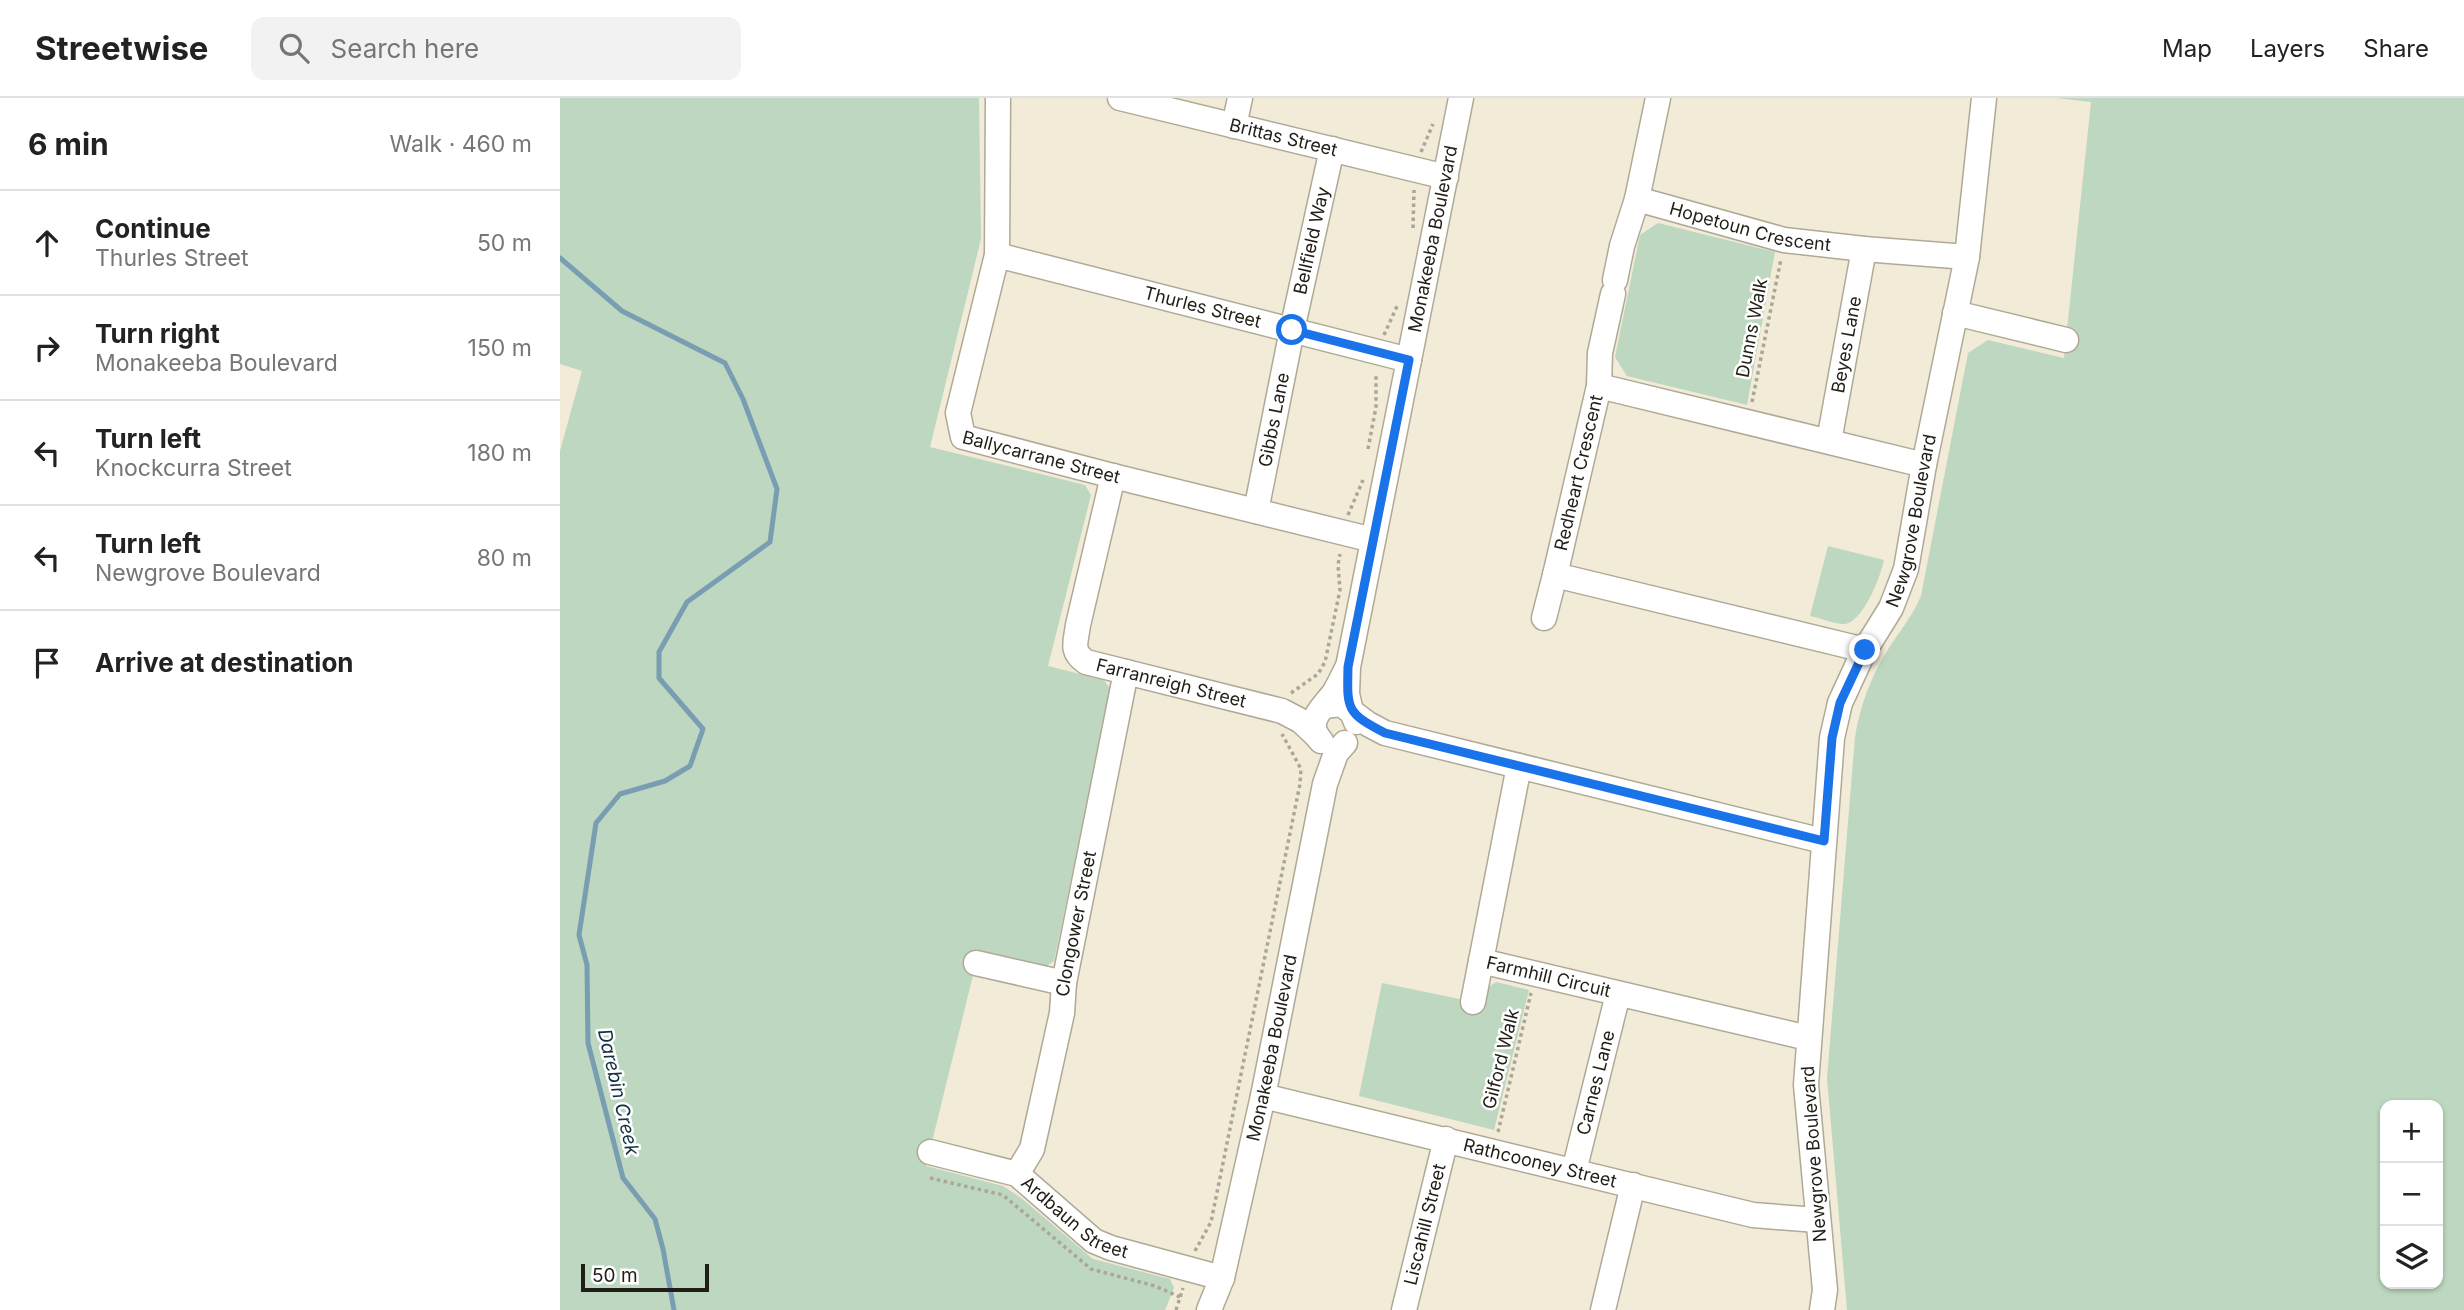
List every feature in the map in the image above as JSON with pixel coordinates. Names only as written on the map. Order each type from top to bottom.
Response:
[{"type":"street","name":"Ballycarrane Street","points":[[998,98],[997,255],[958,413],[963,437],[1373,540]]},
{"type":"street","name":"Brittas Street","points":[[1120,98],[1446,177]]},
{"type":"street","points":[[1234,126],[1240,98]]},
{"type":"street","name":"Monakeeba Boulevard","points":[[1352,711],[1348,694],[1348,667],[1461,98]]},
{"type":"street","points":[[1599,386],[1600,353],[1622,246],[1637,199],[1658,98]]},
{"type":"street","name":"Newgrove Boulevard","points":[[1822,1310],[1825,1290],[1806,1085],[1832,738],[1840,703],[1865,650],[1891,608],[1906,569],[1924,465],[1967,257],[1984,98]]},
{"type":"street","name":"Bellfield Way","points":[[1292,330],[1332,149]]},
{"type":"street","name":"Hopetoun Crescent","points":[[1637,199],[1784,240],[1967,257]]},
{"type":"street","name":"Beyes Lane","points":[[1829,442],[1864,249]]},
{"type":"street","name":"Thurles Street","points":[[997,255],[1409,360]]},
{"type":"street","points":[[1955,313],[2066,341]]},
{"type":"street","name":"Gibbs Lane","points":[[1256,511],[1292,330]]},
{"type":"street","name":"Redheart Crescent","points":[[1865,650],[1555,575],[1599,386],[1924,465]]},
{"type":"street","name":"Farranreigh Street","points":[[1113,476],[1078,625],[1075,648],[1077,655],[1086,662],[1282,711],[1301,721],[1317,737]]},
{"type":"street","points":[[1544,618],[1555,575]]},
{"type":"street","name":"Monakeeba Boulevard","points":[[1323,706],[1348,667]]},
{"type":"street","name":"Clongower Street","points":[[1017,1174],[1032,1149],[1062,1013],[1064,983],[1126,672]]},
{"type":"street","points":[[1385,733],[1334,746],[1317,737],[1313,723],[1323,706],[1342,704],[1385,733],[1824,841]]},
{"type":"street","name":"Farranreigh Street","points":[[1282,711],[1323,706]]},
{"type":"street","points":[[1346,742],[1356,728],[1352,711]]},
{"type":"street","name":"Monakeeba Boulevard","points":[[1317,737],[1322,750],[1325,784]]},
{"type":"street","name":"Monakeeba Boulevard","points":[[1209,1310],[1222,1278],[1263,1096],[1325,784],[1336,753],[1346,742]]},
{"type":"street","name":"Farmhill Circuit","points":[[1519,766],[1481,961],[1808,1038]]},
{"type":"street","points":[[1473,1002],[1481,961]]},
{"type":"street","points":[[976,963],[1064,983]]},
{"type":"street","name":"Carnes Lane","points":[[1574,1171],[1618,993]]},
{"type":"street","name":"Rathcooney Street","points":[[1263,1096],[1753,1215],[1817,1220]]},
{"type":"street","name":"Liscahill Street","points":[[1404,1310],[1446,1139]]},
{"type":"street","name":"Ardbaun Street","points":[[930,1152],[1017,1174],[1094,1241],[1222,1278]]},
{"type":"street","points":[[1603,1310],[1633,1185]]},
{"type":"path","name":"Dunns Walk","points":[[1748,422],[1784,240]]},
{"type":"path","name":"Gilford Walk","points":[[1493,1151],[1536,974]]},
{"type":"green space","points":[[560,98],[979,98],[981,239],[930,447],[1085,485],[1091,495],[1048,666],[1104,680],[1110,689],[1054,961],[1045,967],[979,951],[926,1166],[1003,1186],[1020,1197],[1093,1259],[1170,1279],[1174,1288],[1165,1310],[560,1310],[560,451],[582,371],[560,364]]},
{"type":"green space","points":[[2056,98],[2464,98],[2464,1310],[1847,1310],[1827,1078],[1857,726],[1866,693],[1876,672],[1921,596],[1968,353],[1988,340],[2064,358],[2091,102]]},
{"type":"green space","points":[[1658,223],[1775,252],[1747,405],[1627,376],[1615,357],[1640,235]]},
{"type":"green space","points":[[1828,546],[1884,560],[1864,608],[1851,622],[1844,624],[1810,616]]},
{"type":"green space","points":[[1496,982],[1529,990],[1494,1130],[1359,1096],[1382,983],[1484,1004],[1487,988]]},
{"type":"waterway","name":"Darebin Creek","points":[[560,258],[622,311],[725,363],[743,399],[777,489],[770,542],[687,602],[659,652],[659,678],[703,729],[690,766],[665,781],[620,794],[596,823],[579,935],[587,965],[588,1043],[623,1178],[655,1219],[674,1310]]},
{"type":"route","points":[[1292,330],[1409,360],[1348,667],[1351,711],[1368,724],[1385,733],[1824,841],[1832,738],[1840,703],[1865,650]]}]
